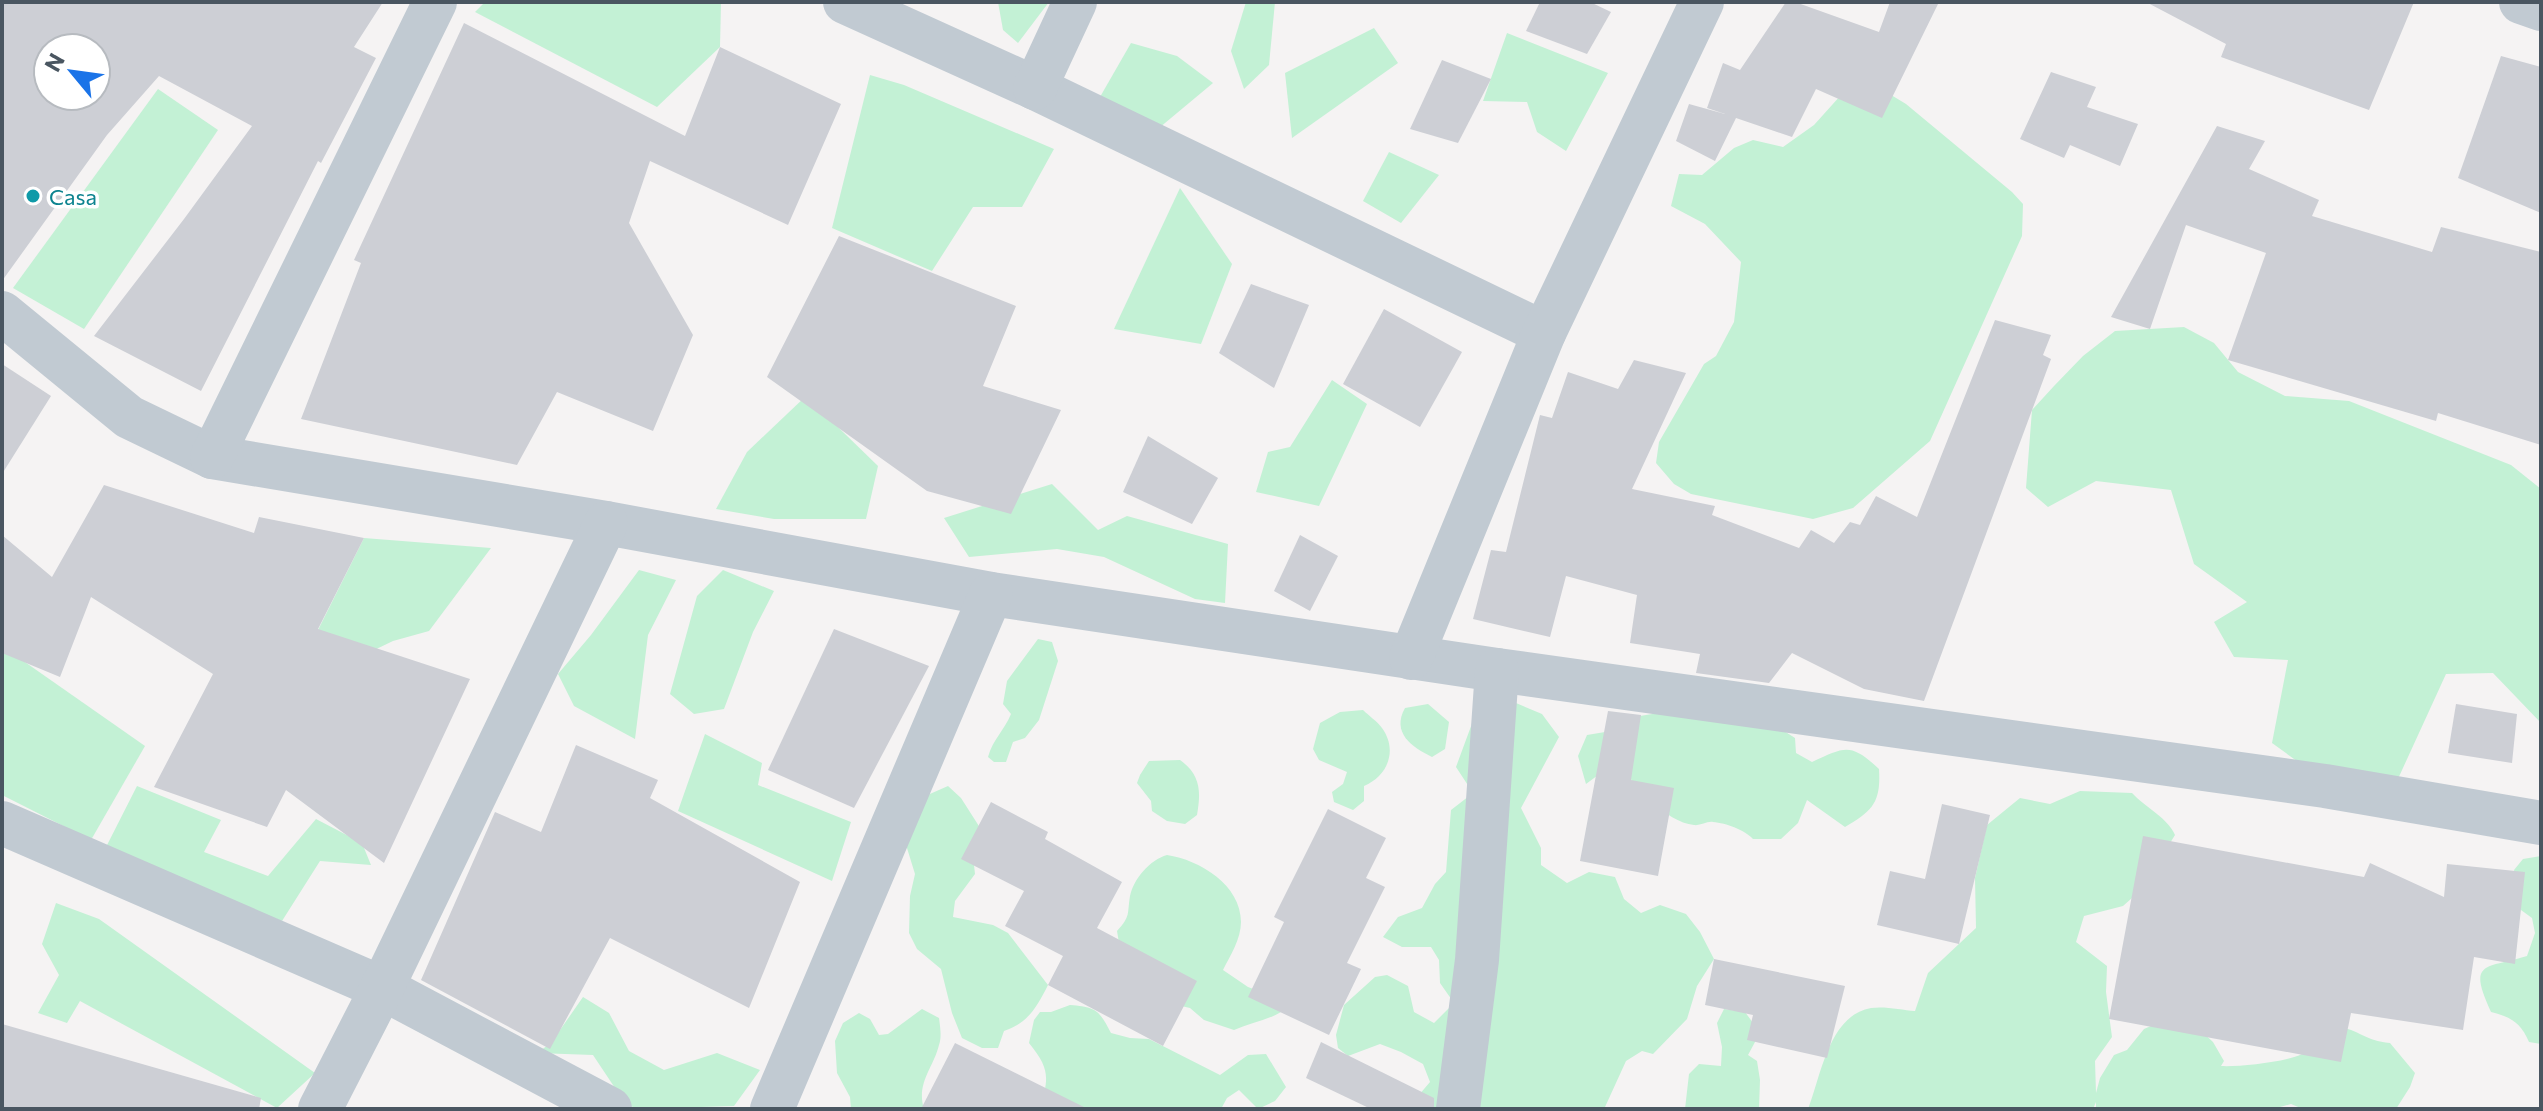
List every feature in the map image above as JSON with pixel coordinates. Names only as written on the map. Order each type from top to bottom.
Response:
[{"type":"street","points":[[212,457],[435,2]]},
{"type":"street","points":[[845,2],[1035,88],[1544,333]]},
{"type":"street","points":[[1035,88],[1075,2]]},
{"type":"street","points":[[1411,658],[1544,333],[1702,2]]},
{"type":"street","points":[[2521,2],[2541,9]]},
{"type":"street","points":[[2,313],[129,417],[212,457],[606,523],[991,594],[1411,658],[2311,784],[2541,823]]},
{"type":"street","points":[[320,1109],[382,988],[606,523]]},
{"type":"street","points":[[772,1109],[991,594]]},
{"type":"street","points":[[1458,1109],[1477,960],[1497,670]]},
{"type":"street","points":[[2,823],[382,988],[610,1109]]},
{"type":"green space","points":[[485,2],[721,2],[720,47],[657,107],[475,12]]},
{"type":"green space","points":[[998,2],[1049,2],[1018,43],[1003,30]]},
{"type":"green space","points":[[1246,2],[1275,2],[1269,65],[1244,89],[1231,51]]},
{"type":"green space","points":[[1374,28],[1398,63],[1292,138],[1285,73]]},
{"type":"green space","points":[[1507,33],[1608,73],[1566,151],[1537,132],[1527,102],[1483,101]]},
{"type":"green space","points":[[1131,43],[1177,56],[1213,83],[1159,128],[1100,97]]},
{"type":"green space","points":[[870,75],[904,85],[1054,149],[1022,207],[973,207],[932,271],[832,228]]},
{"type":"green space","points":[[1868,81],[1906,104],[2012,192],[2023,204],[2022,236],[1930,441],[1853,508],[1813,519],[1691,494],[1674,484],[1656,463],[1659,442],[1704,364],[1716,356],[1734,322],[1741,262],[1705,224],[1671,206],[1679,174],[1702,175],[1734,148],[1753,140],[1783,147],[1814,125],[1850,85]]},
{"type":"green space","points":[[158,89],[218,130],[84,329],[13,288]]},
{"type":"green space","points":[[1389,152],[1439,175],[1401,223],[1363,201]]},
{"type":"green space","points":[[1180,188],[1232,264],[1201,344],[1114,329]]},
{"type":"green space","points":[[2184,327],[2214,343],[2238,372],[2285,396],[2349,401],[2511,465],[2541,489],[2541,723],[2493,673],[2446,674],[2397,781],[2312,772],[2272,743],[2288,660],[2234,657],[2214,622],[2247,602],[2194,564],[2171,490],[2096,481],[2048,507],[2026,488],[2032,410],[2083,356],[2115,331]]},
{"type":"green space","points":[[1332,380],[1367,404],[1319,506],[1256,492],[1268,452],[1290,447]]},
{"type":"green space","points":[[806,396],[878,466],[866,519],[774,519],[716,509],[747,452]]},
{"type":"green space","points":[[1052,484],[1098,530],[1127,516],[1228,544],[1225,603],[1195,599],[1104,557],[1057,549],[969,557],[944,518]]},
{"type":"green space","points":[[364,538],[491,548],[429,631],[393,641],[287,692]]},
{"type":"green space","points":[[639,570],[676,580],[648,635],[635,739],[574,706],[558,674]]},
{"type":"green space","points":[[723,570],[774,591],[753,632],[724,709],[694,714],[670,694],[697,596]]},
{"type":"green space","points":[[1038,639],[1052,642],[1058,661],[1039,720],[1025,738],[1013,742],[1006,762],[994,762],[988,757],[990,751],[1011,714],[1003,704],[1007,681]]},
{"type":"green space","points":[[2,646],[145,746],[91,840],[2,795]]},
{"type":"green space","points":[[1516,703],[1542,714],[1559,737],[1521,808],[1541,848],[1541,865],[1567,883],[1589,872],[1615,877],[1624,899],[1641,913],[1660,905],[1686,914],[1714,959],[1697,986],[1687,1019],[1653,1054],[1642,1051],[1626,1061],[1605,1107],[1407,1109],[1430,1082],[1423,1064],[1380,1044],[1348,1056],[1338,1048],[1336,1035],[1344,1005],[1375,977],[1387,975],[1408,986],[1414,1012],[1434,1023],[1454,1003],[1440,983],[1439,960],[1431,947],[1402,947],[1383,937],[1398,917],[1422,908],[1435,884],[1446,872],[1451,810],[1473,793],[1456,767],[1477,710]]},
{"type":"green space","points":[[1428,704],[1449,722],[1445,749],[1432,757],[1411,744],[1400,725],[1405,708]]},
{"type":"green space","points":[[1363,710],[1382,728],[1390,753],[1379,776],[1364,786],[1364,801],[1353,810],[1334,802],[1332,792],[1343,784],[1347,772],[1319,760],[1313,749],[1320,723],[1340,712]]},
{"type":"green space","points":[[1664,712],[1781,729],[1795,738],[1796,753],[1812,762],[1841,750],[1854,751],[1879,769],[1877,798],[1869,810],[1845,827],[1807,800],[1798,823],[1781,839],[1753,839],[1724,824],[1711,822],[1694,825],[1672,817],[1641,791],[1617,761],[1586,784],[1578,756],[1587,735],[1605,732],[1634,717]]},
{"type":"green space","points":[[705,734],[762,763],[758,785],[851,822],[832,881],[678,811]]},
{"type":"green space","points":[[1180,760],[1196,778],[1199,791],[1197,815],[1185,824],[1167,821],[1152,811],[1151,801],[1137,783],[1149,761]]},
{"type":"green space","points":[[137,786],[221,820],[204,852],[268,876],[316,819],[362,843],[371,865],[320,861],[282,921],[103,853]]},
{"type":"green space","points":[[948,786],[961,798],[984,834],[974,865],[975,874],[955,901],[953,917],[993,925],[1008,933],[1048,985],[1031,1013],[1019,1024],[1004,1031],[998,1048],[982,1048],[962,1038],[941,969],[917,949],[909,933],[910,896],[915,874],[907,848],[906,830],[923,797]]},
{"type":"green space","points":[[2080,791],[2132,793],[2162,818],[2175,835],[2141,890],[2123,906],[2084,916],[2076,942],[2107,966],[2106,992],[2112,1037],[2095,1061],[2096,1093],[2100,1078],[2114,1055],[2127,1050],[2144,1029],[2160,1022],[2200,1030],[2213,1042],[2224,1061],[2221,1066],[2295,1057],[2311,1048],[2336,1026],[2390,1043],[2415,1073],[2396,1109],[2303,1109],[2291,1104],[2273,1109],[2096,1109],[2096,1102],[2093,1109],[1808,1109],[1829,1049],[1845,1022],[1871,1008],[1915,1011],[1928,973],[1976,928],[1975,878],[1987,825],[2020,798],[2050,804]]},
{"type":"green space","points":[[1167,855],[1205,869],[1216,876],[1234,897],[1241,928],[1223,970],[1248,987],[1264,993],[1281,1012],[1234,1030],[1204,1020],[1190,1008],[1168,1003],[1120,949],[1117,931],[1126,918],[1135,883],[1149,865]]},
{"type":"green space","points":[[2541,856],[2541,1044],[2529,1042],[2514,1022],[2491,1012],[2481,975],[2484,969],[2491,966],[2527,956],[2535,933],[2532,918],[2521,910],[2514,870],[2523,859]]},
{"type":"green space","points":[[56,903],[99,919],[315,1073],[277,1108],[80,1001],[67,1023],[38,1013],[59,975],[42,944]]},
{"type":"green space","points":[[583,997],[609,1013],[629,1051],[664,1070],[717,1053],[760,1070],[734,1106],[635,1109],[621,1097],[593,1055],[537,1053],[551,1043]]},
{"type":"green space","points":[[1070,1005],[1096,1011],[1111,1033],[1149,1039],[1220,1075],[1248,1055],[1266,1054],[1286,1087],[1275,1101],[1258,1109],[1239,1090],[1227,1098],[1221,1109],[1040,1109],[1046,1074],[1029,1043],[1034,1020],[1040,1012],[1051,1012]]},
{"type":"green space","points":[[922,1009],[939,1018],[941,1035],[922,1091],[924,1109],[851,1109],[850,1097],[837,1073],[835,1041],[843,1023],[859,1013],[870,1019],[879,1035],[888,1034]]},
{"type":"green space","points":[[1724,1009],[1745,1012],[1756,1027],[1755,1042],[1748,1055],[1757,1061],[1759,1109],[1685,1109],[1689,1074],[1699,1064],[1721,1066],[1722,1047],[1717,1023]]},
{"type":"building","points":[[2,2],[383,2],[354,47],[376,58],[321,163],[318,161],[201,391],[94,336],[252,126],[159,76],[107,135],[2,281]]},
{"type":"building","points":[[1540,2],[1590,2],[1611,12],[1587,54],[1526,31]]},
{"type":"building","points":[[1786,2],[1795,2],[1879,32],[1890,2],[1939,2],[1882,118],[1816,89],[1792,137],[1736,118],[1715,161],[1676,141],[1689,104],[1725,114],[1707,108],[1723,63],[1740,70]]},
{"type":"building","points":[[2146,2],[2414,2],[2369,110],[2221,57],[2226,44]]},
{"type":"building","points":[[464,23],[685,136],[720,47],[841,104],[788,225],[650,161],[629,223],[693,335],[653,431],[557,392],[517,465],[301,419],[361,263],[354,260]]},
{"type":"building","points":[[2501,56],[2541,67],[2541,213],[2458,178]]},
{"type":"building","points":[[1442,60],[1491,79],[1458,143],[1410,129]]},
{"type":"building","points":[[2051,72],[2096,87],[2087,107],[2138,124],[2120,166],[2070,145],[2064,158],[2020,139]]},
{"type":"building","points":[[2217,126],[2265,141],[2249,169],[2319,200],[2312,216],[2432,252],[2441,227],[2541,252],[2541,445],[2438,413],[2436,421],[2228,360],[2266,253],[2186,225],[2150,329],[2111,317]]},
{"type":"building","points":[[839,236],[1016,306],[983,386],[1061,410],[1011,514],[927,491],[767,377]]},
{"type":"building","points":[[1251,284],[1309,305],[1274,388],[1219,353]]},
{"type":"building","points":[[1384,309],[1462,352],[1420,427],[1343,384]]},
{"type":"building","points":[[1995,320],[2051,335],[2043,355],[2051,359],[1924,701],[1864,689],[1792,653],[1769,683],[1696,673],[1700,654],[1630,643],[1637,595],[1566,576],[1550,637],[1473,619],[1491,550],[1506,552],[1540,415],[1552,418],[1568,372],[1618,389],[1634,360],[1686,373],[1632,489],[1715,506],[1712,515],[1799,548],[1811,530],[1834,543],[1850,522],[1860,525],[1876,496],[1917,517]]},
{"type":"building","points":[[2,364],[51,396],[2,474]]},
{"type":"building","points":[[1148,436],[1218,478],[1192,524],[1123,492]]},
{"type":"building","points":[[104,485],[254,533],[259,517],[364,538],[318,629],[470,679],[384,863],[286,790],[267,827],[154,787],[213,674],[91,597],[60,677],[2,653],[2,535],[52,577]]},
{"type":"building","points":[[1300,535],[1338,556],[1310,611],[1274,591]]},
{"type":"building","points":[[834,629],[929,666],[854,808],[768,770]]},
{"type":"building","points":[[2456,704],[2517,714],[2512,763],[2448,753]]},
{"type":"building","points":[[1608,711],[1641,715],[1631,780],[1674,788],[1658,876],[1580,861]]},
{"type":"building","points":[[576,745],[658,780],[650,798],[800,882],[749,1008],[610,938],[550,1049],[421,980],[495,812],[541,832]]},
{"type":"building","points":[[991,802],[1048,832],[1045,839],[1122,882],[1097,928],[1197,981],[1163,1046],[1048,985],[1063,956],[1005,926],[1024,891],[961,859]]},
{"type":"building","points":[[1942,804],[1990,815],[1959,944],[1877,925],[1890,871],[1925,879]]},
{"type":"building","points":[[1328,809],[1386,838],[1366,878],[1385,887],[1347,963],[1361,969],[1329,1035],[1248,997],[1284,922],[1274,917]]},
{"type":"building","points":[[2143,836],[2364,877],[2370,863],[2444,897],[2447,864],[2525,872],[2515,964],[2474,957],[2463,1030],[2351,1013],[2341,1062],[2109,1019]]},
{"type":"building","points":[[1714,959],[1845,986],[1827,1058],[1747,1040],[1753,1015],[1705,1005]]},
{"type":"building","points":[[2,1024],[261,1098],[259,1109],[2,1109]]},
{"type":"building","points":[[1321,1042],[1434,1098],[1434,1109],[1371,1109],[1306,1078]]},
{"type":"building","points":[[955,1043],[1088,1109],[921,1109]]},
{"type":"place","name":"Casa","points":[[33,196]]}]
